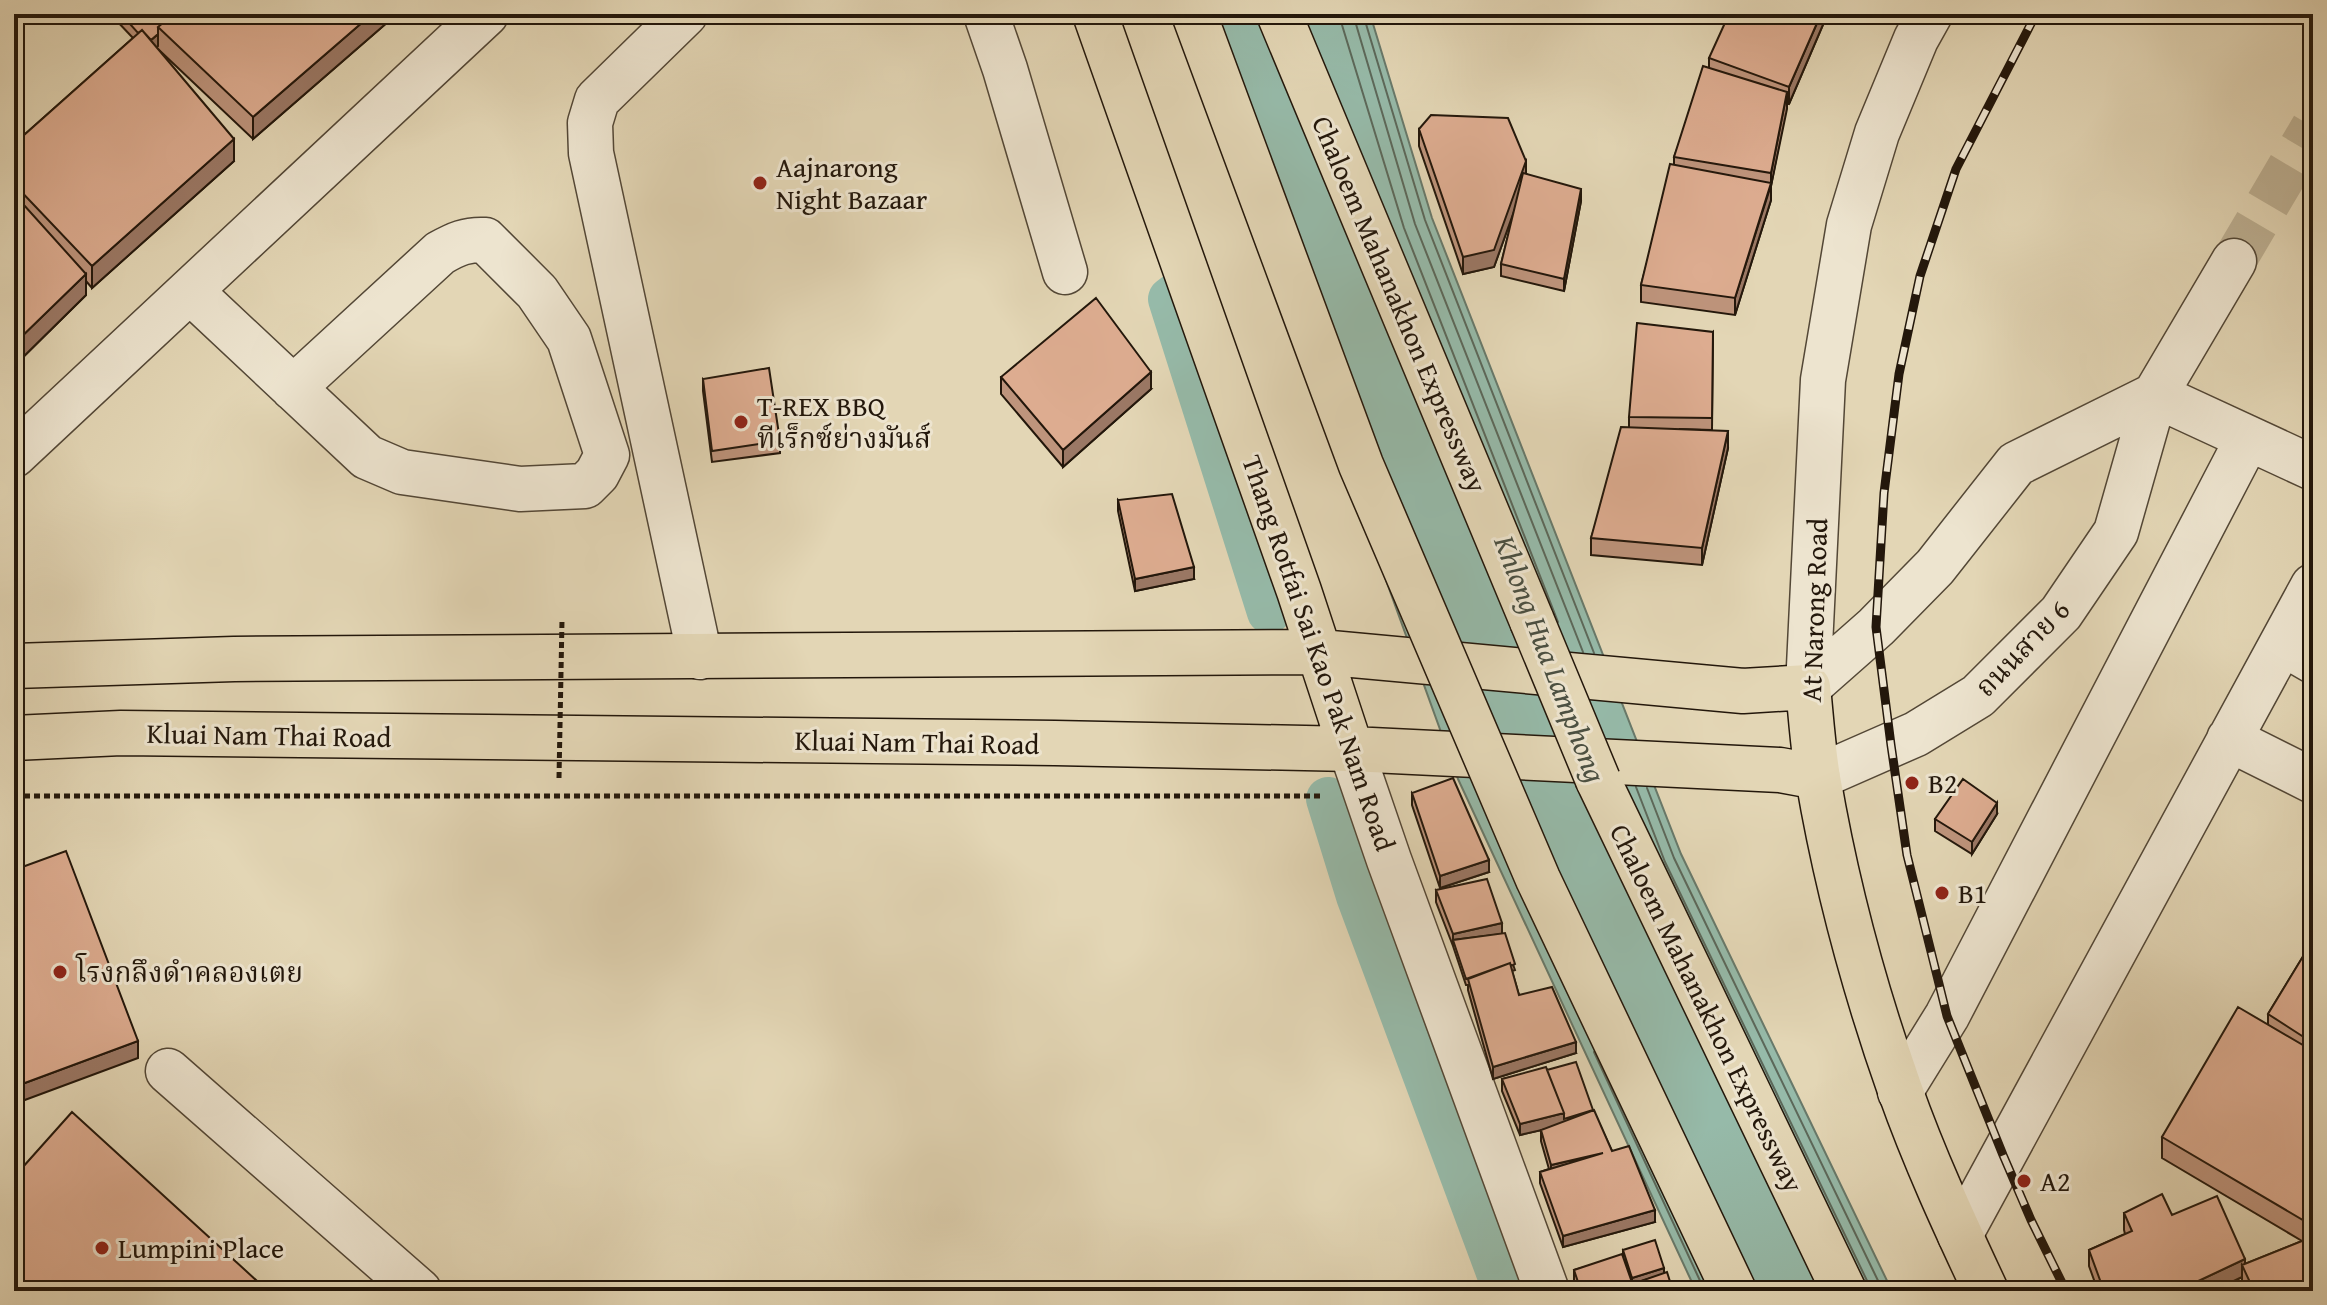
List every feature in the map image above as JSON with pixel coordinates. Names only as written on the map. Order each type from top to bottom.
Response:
[{"type":"main road","name":"Thang Rotfai Sai Kao Pak Nam Road","points":[[1095,14],[1320,652],[1351,749]]},
{"type":"main road","points":[[1194,14],[1367,479],[1538,879],[1734,1291]]},
{"type":"main road","name":"Chaloem Mahanakhon Expressway","points":[[1279,14],[1598,780],[1844,1291]]},
{"type":"main road","points":[[14,666],[234,659],[1320,652],[1743,691],[1808,687]]},
{"type":"main road","name":"At Narong Road","points":[[1808,687],[1799,773],[1841,886],[1866,988],[1900,1092],[1986,1291]]},
{"type":"main road","name":"Kluai Nam Thai Road","points":[[14,738],[153,733],[1055,743],[1351,749],[1799,773]]},
{"type":"street","points":[[685,14],[597,100],[590,123],[591,153],[700,657]]},
{"type":"street","points":[[986,14],[1065,272]]},
{"type":"street","name":"At Narong Road","points":[[1808,687],[1823,380],[1849,225],[1877,133],[1916,39],[1930,14]]},
{"type":"street","points":[[14,455],[476,17]]},
{"type":"street","points":[[190,291],[293,388],[367,457],[402,472],[520,489],[585,486],[597,474],[607,455],[569,339],[537,292],[485,240],[459,242],[440,253],[293,388]]},
{"type":"street","name":"ถนนสาย 6","points":[[1799,773],[1916,734],[1978,696],[2061,613],[2116,532],[2155,395],[2234,261]]},
{"type":"street","points":[[1808,687],[1876,627],[1935,567],[2016,464],[2155,395],[2313,468]]},
{"type":"street","points":[[1900,1092],[1947,1016],[2248,438]]},
{"type":"street","points":[[1960,1235],[2229,739],[2297,652],[2313,586]]},
{"type":"street","points":[[2229,739],[2313,781]]},
{"type":"street","name":"Thang Rotfai Sai Kao Pak Nam Road","points":[[1351,749],[1547,1291]]},
{"type":"street","points":[[168,1071],[419,1291]]},
{"type":"path","points":[[559,778],[562,620]]},
{"type":"path","points":[[640,788],[640,797]]},
{"type":"path","points":[[14,796],[1367,796]]},
{"type":"water","name":"Khlong Hua Lamphong","points":[[1181,14],[1370,14],[1432,218],[1681,854],[1892,1291],[1696,1291],[1458,779]]},
{"type":"building","points":[[121,14],[174,14],[158,27],[158,34],[151,40],[142,30],[138,33]]},
{"type":"building","points":[[174,14],[372,14],[253,117],[158,27]]},
{"type":"building","points":[[1729,14],[1821,14],[1789,87],[1709,58]]},
{"type":"building","points":[[142,30],[234,139],[92,266],[14,184],[14,144]]},
{"type":"building","points":[[1703,66],[1787,92],[1771,173],[1674,157]]},
{"type":"building","points":[[1431,115],[1508,118],[1526,161],[1494,250],[1463,257],[1419,129]]},
{"type":"building","points":[[1670,164],[1771,183],[1735,298],[1641,285]]},
{"type":"building","points":[[1523,173],[1581,189],[1564,279],[1501,264]]},
{"type":"building","points":[[14,194],[86,274],[14,344]]},
{"type":"building","points":[[1096,298],[1151,372],[1063,450],[1001,377]]},
{"type":"building","points":[[1637,323],[1713,332],[1712,418],[1629,417]]},
{"type":"building","name":"T-REX BBQ ทีเร็กซ์ย่างมันส์","points":[[769,368],[780,441],[712,451],[703,379]]},
{"type":"building","points":[[1621,427],[1728,431],[1702,548],[1591,538]]},
{"type":"building","points":[[1172,494],[1194,567],[1135,579],[1118,500]]},
{"type":"building","points":[[1453,778],[1489,860],[1440,876],[1412,793]]},
{"type":"building","points":[[1963,779],[1997,803],[1972,842],[1935,819]]},
{"type":"building","name":"โรงกลึงดำคลองเตย","points":[[66,851],[138,1041],[14,1087],[14,870]]},
{"type":"building","points":[[1487,879],[1502,923],[1453,934],[1436,890]]},
{"type":"building","points":[[1505,933],[1515,964],[1511,966],[1510,963],[1466,979],[1453,940]]},
{"type":"building","points":[[2313,940],[2313,1043],[2268,1014]]},
{"type":"building","points":[[1510,963],[1519,995],[1552,987],[1576,1042],[1493,1067],[1468,979]]},
{"type":"building","points":[[2238,1007],[2313,1051],[2313,1226],[2162,1137]]},
{"type":"building","points":[[1576,1062],[1593,1110],[1564,1119],[1547,1070]]},
{"type":"building","points":[[1546,1067],[1564,1113],[1520,1124],[1502,1079]]},
{"type":"building","points":[[1594,1110],[1612,1151],[1629,1146],[1655,1210],[1563,1236],[1540,1172],[1603,1153],[1551,1165],[1541,1130]]},
{"type":"building","name":"Lumpini Place","points":[[72,1112],[268,1291],[22,1291],[14,1284],[14,1177]]},
{"type":"building","points":[[2162,1194],[2172,1215],[2217,1196],[2245,1259],[2177,1291],[2104,1291],[2089,1250],[2132,1231],[2124,1213]]},
{"type":"building","points":[[2312,1237],[2313,1291],[2254,1291],[2242,1265]]},
{"type":"building","points":[[1655,1240],[1664,1268],[1632,1278],[1623,1250]]},
{"type":"building","points":[[1622,1254],[1635,1291],[1581,1291],[1574,1270]]},
{"type":"building","points":[[1667,1272],[1673,1291],[1638,1291],[1635,1283]]},
{"type":"waterway","points":[[1183,289],[1170,299],[1269,612]]},
{"type":"waterway","points":[[1328,799],[1358,896],[1505,1291]]},
{"type":"tunnel","points":[[2234,261],[2313,127]]},
{"type":"railway","points":[[2036,14],[1956,169],[1920,276],[1899,374],[1884,493],[1876,627],[1907,855],[1947,1016],[2031,1220],[2066,1291]]},
{"type":"place","name":"Aajnarong Night Bazaar","points":[[760,183]]},
{"type":"place","name":"T-REX BBQ ทีเร็กซ์ย่างมันส์","points":[[741,422]]},
{"type":"place","name":"B2","points":[[1912,783]]},
{"type":"place","name":"B1","points":[[1942,893]]},
{"type":"place","name":"โรงกลึงดำคลองเตย","points":[[60,972]]},
{"type":"place","name":"A2","points":[[2024,1181]]},
{"type":"place","name":"Lumpini Place","points":[[102,1248]]}]
